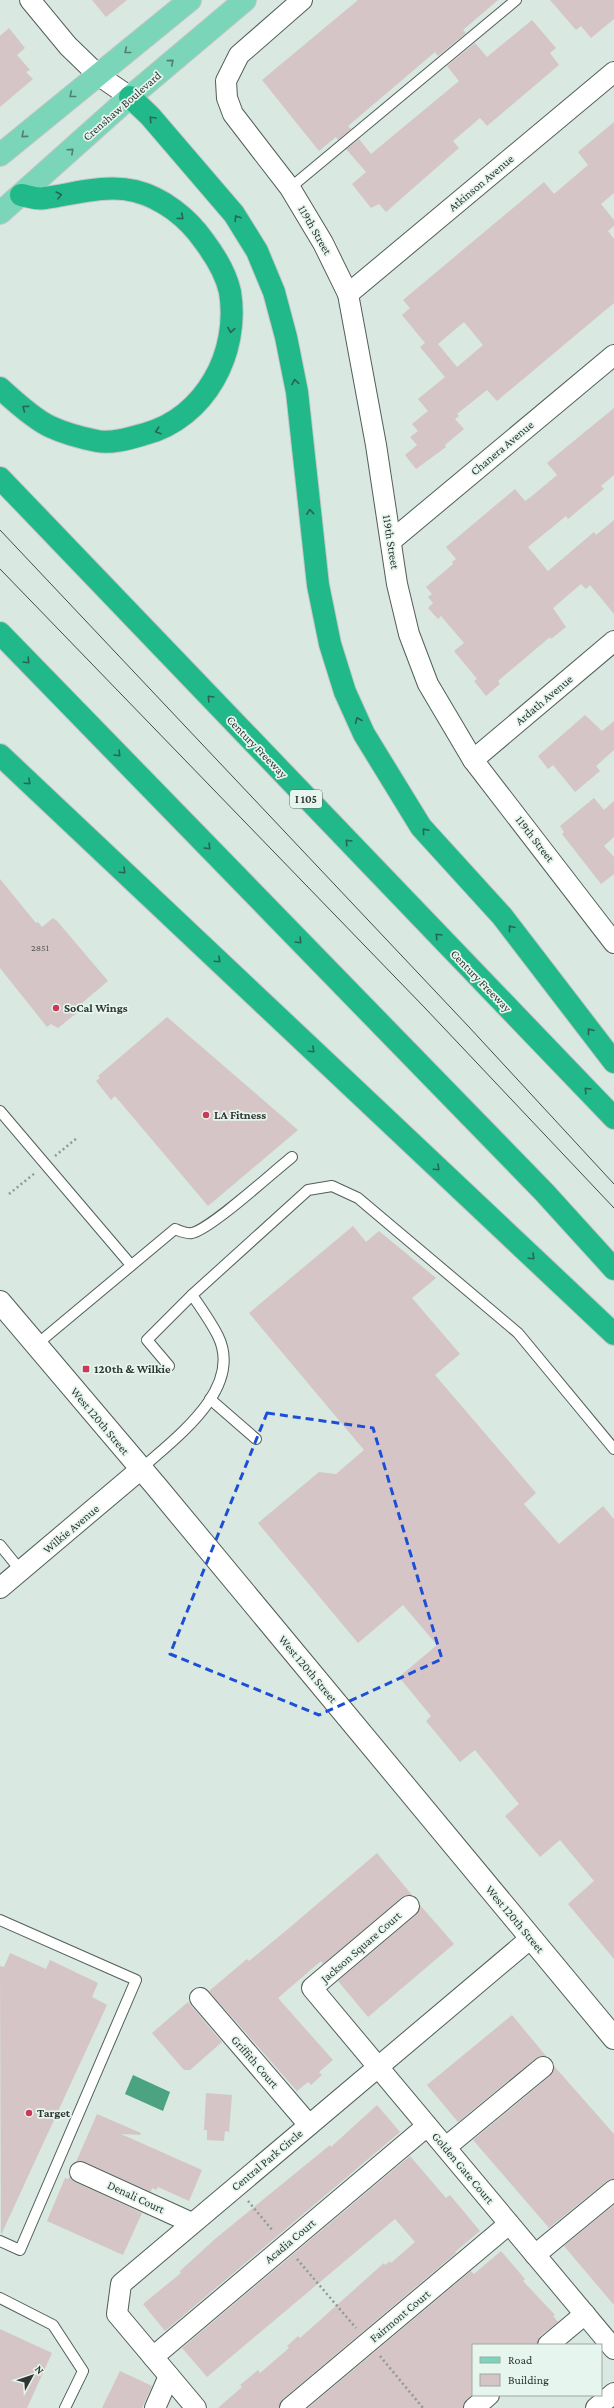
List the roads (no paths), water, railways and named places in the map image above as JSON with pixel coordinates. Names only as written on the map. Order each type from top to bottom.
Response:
[{"type":"highway","points":[[130,97],[150,116],[234,214],[257,251],[274,292],[286,337],[297,392],[318,585],[330,644],[346,692],[364,734],[421,828],[502,916],[614,1062]]},
{"type":"highway","points":[[0,388],[50,427],[98,441],[129,439],[163,430],[194,406],[214,382],[228,351],[232,323],[230,291],[219,261],[196,229],[168,205],[134,191],[100,189],[66,193],[43,199],[21,195]]},
{"type":"highway","name":"Century Freeway","points":[[0,478],[614,1118]]},
{"type":"highway","points":[[0,633],[544,1192],[614,1269]]},
{"type":"highway","points":[[0,755],[614,1334]]},
{"type":"main road","points":[[0,155],[190,0]]},
{"type":"main road","name":"Crenshaw Boulevard","points":[[0,213],[130,97],[244,0]]},
{"type":"street","points":[[30,0],[68,46],[98,75],[130,97]]},
{"type":"street","name":"119th Street","points":[[302,0],[239,55],[226,81],[227,98],[233,114],[290,188],[323,243],[348,294],[376,445],[397,584],[411,641],[428,684],[473,760],[611,932]]},
{"type":"street","name":"Atkinson Avenue","points":[[348,294],[614,72]]},
{"type":"street","name":"Chanera Avenue","points":[[391,540],[614,356]]},
{"type":"street","name":"Ardath Avenue","points":[[473,760],[614,641]]},
{"type":"street","name":"West 120th Street","points":[[0,1302],[141,1469],[614,2038]]},
{"type":"street","name":"Wilkie Avenue","points":[[0,1588],[141,1469]]},
{"type":"street","name":"Jackson Square Court","points":[[312,1988],[409,1906]]},
{"type":"street","name":"Central Park Circle","points":[[196,2408],[117,2314],[121,2284],[531,1938]]},
{"type":"street","name":"Golden Gate Court","points":[[312,1988],[614,2349]]},
{"type":"street","name":"Griffith Court","points":[[200,1998],[309,2125]]},
{"type":"street","points":[[446,2147],[543,2067]]},
{"type":"street","name":"Acadia Court","points":[[153,2357],[428,2126]]},
{"type":"street","name":"Denali Court","points":[[80,2172],[192,2223]]},
{"type":"street","points":[[536,2255],[614,2190]]},
{"type":"street","name":"Fairmont Court","points":[[290,2408],[509,2224]]},
{"type":"street","points":[[549,2344],[585,2314]]},
{"type":"street","points":[[155,2408],[169,2376]]},
{"type":"street","points":[[596,2408],[614,2392]]},
{"type":"street","points":[[474,2408],[488,2396]]},
{"type":"lane","points":[[290,188],[516,0]]},
{"type":"lane","points":[[0,1111],[131,1265]]},
{"type":"lane","points":[[36,1345],[174,1229],[186,1233],[193,1233],[211,1224],[292,1157]]},
{"type":"lane","points":[[169,1366],[147,1340],[192,1295],[308,1190],[332,1186],[358,1198],[518,1333],[614,1450]]},
{"type":"lane","points":[[141,1469],[194,1420],[216,1391],[225,1366],[219,1338],[192,1295]]},
{"type":"lane","points":[[210,1399],[256,1439]]},
{"type":"lane","points":[[0,1545],[21,1571]]},
{"type":"lane","points":[[0,1920],[136,1980],[20,2250],[0,2241]]},
{"type":"lane","points":[[0,2298],[53,2325],[83,2371],[65,2408]]},
{"type":"tram line","points":[[0,530],[469,1027],[614,1184]]},
{"type":"tram line","points":[[0,569],[425,1008],[614,1208]]},
{"type":"place","name":"SoCal Wings","points":[[56,1008]]},
{"type":"place","name":"LA Fitness","points":[[206,1115]]},
{"type":"place","name":"120th & Wilkie","points":[[86,1369]]},
{"type":"place","name":"Target","points":[[29,2113]]}]
